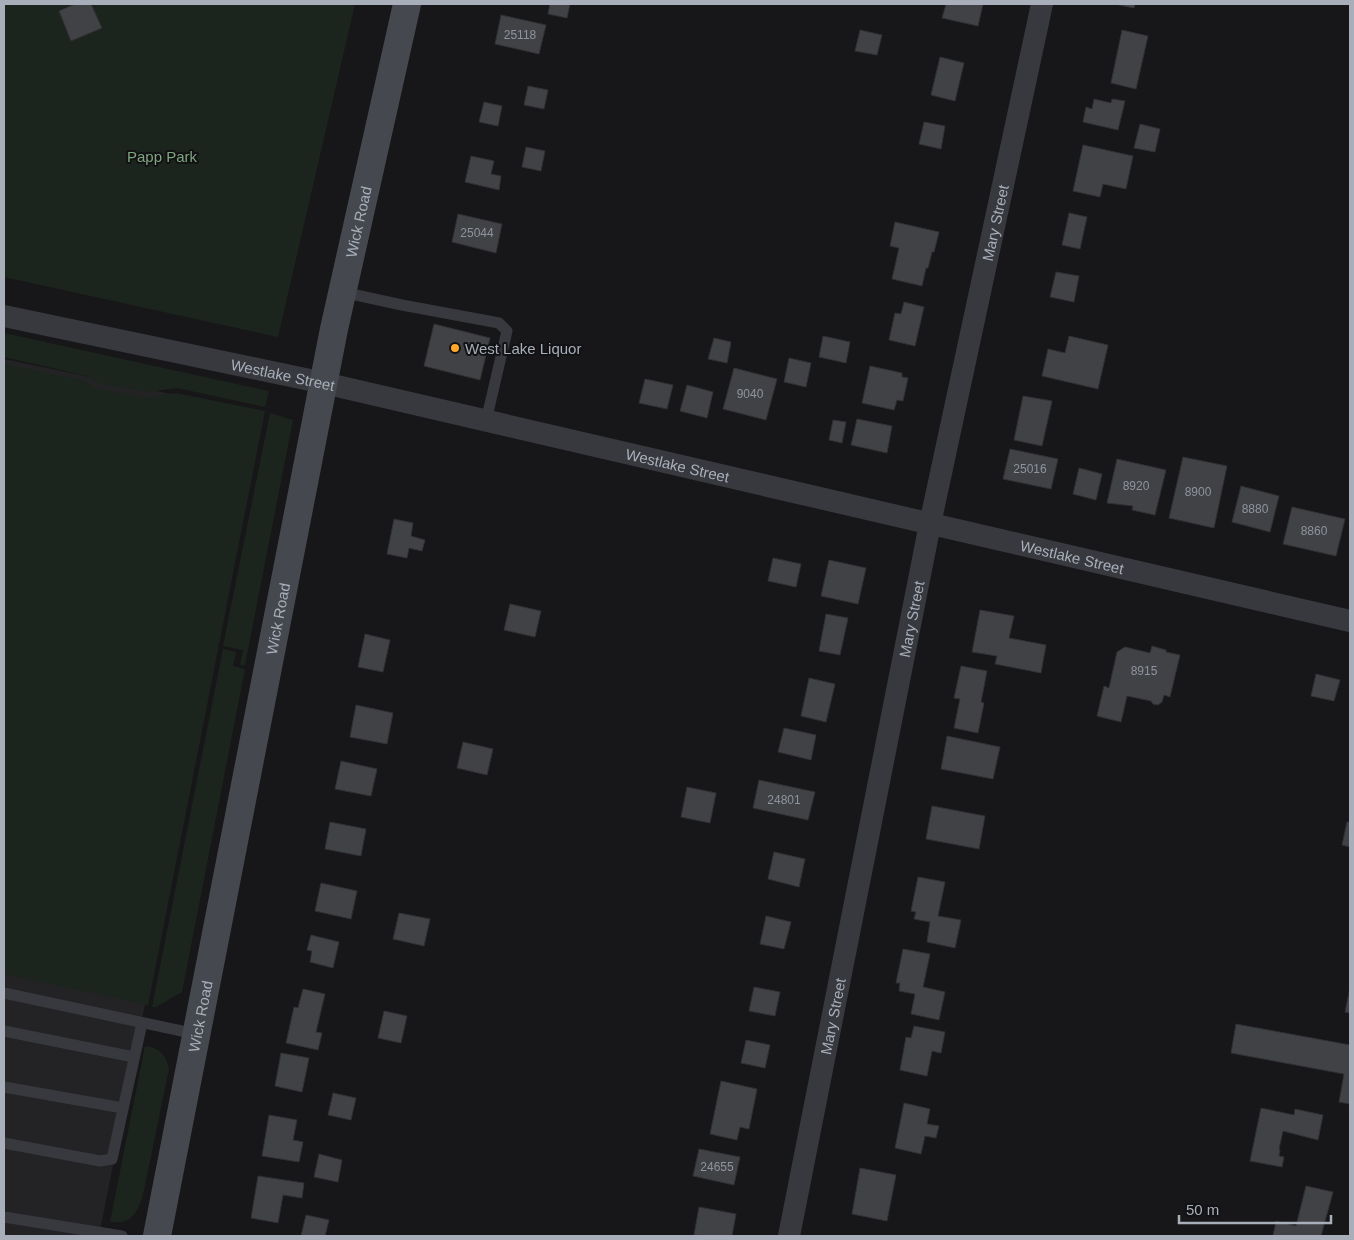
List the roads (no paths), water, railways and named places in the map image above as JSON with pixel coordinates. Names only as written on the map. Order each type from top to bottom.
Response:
[{"type":"street","name":"Wick Road","points":[[157,1236],[342,292],[407,4]]},
{"type":"street","name":"Mary Street","points":[[789,1236],[930,524],[1042,4]]},
{"type":"street","name":"Westlake Street","points":[[4,316],[324,383],[1350,621]]},
{"type":"lane","points":[[342,292],[499,323],[507,331],[486,421]]},
{"type":"lane","points":[[4,993],[196,1034]]},
{"type":"lane","points":[[4,1143],[100,1161],[112,1159],[142,1023]]},
{"type":"lane","points":[[4,1030],[134,1057]]},
{"type":"lane","points":[[4,1087],[123,1108]]},
{"type":"lane","points":[[4,1217],[122,1236]]},
{"type":"place","name":"West Lake Liquor","points":[[455,348]]},
{"type":"park label","name":"Papp Park","points":[[162,156]]}]
